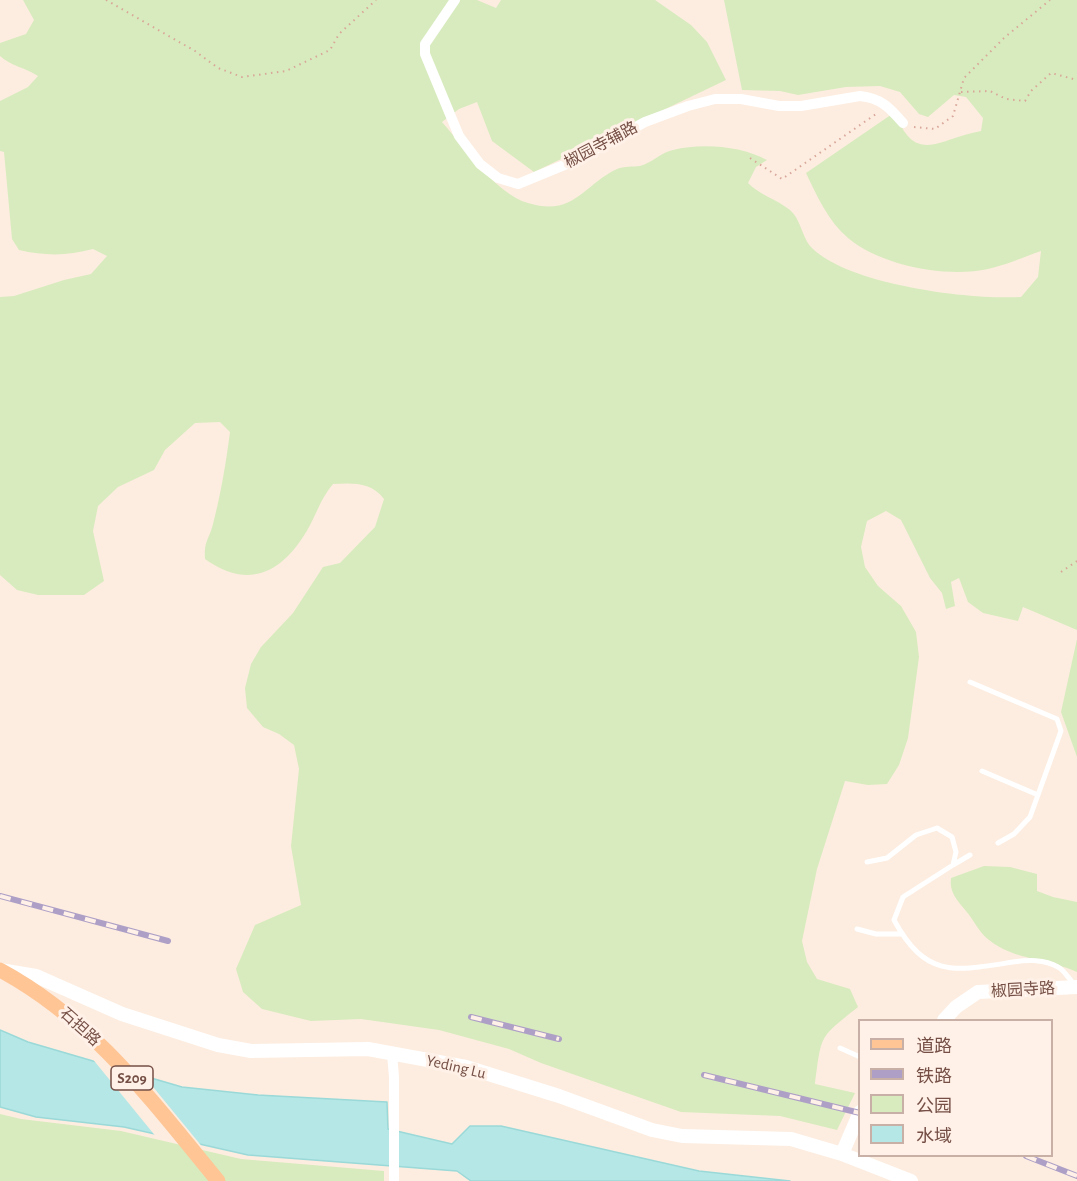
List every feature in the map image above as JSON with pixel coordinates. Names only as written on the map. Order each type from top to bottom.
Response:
[{"type":"main road","name":"石担路","points":[[0,970],[34,988],[86,1028],[134,1080],[218,1181]]},
{"type":"main road","name":"Yeding Lu","points":[[0,970],[36,975],[122,1014],[218,1045],[251,1051],[368,1049],[466,1067],[560,1096],[652,1130],[681,1136],[791,1138],[842,1154],[911,1181]]},
{"type":"main road","name":"椒园寺路","points":[[946,1019],[956,1007],[978,992],[1077,987]]},
{"type":"main road","points":[[842,1154],[858,1117]]},
{"type":"street","name":"椒园寺辅路","points":[[455,0],[425,44],[424,54],[459,136],[480,164],[509,183],[531,181],[574,161],[645,122],[715,99],[741,99],[779,106],[801,106],[860,96],[878,99],[889,106]]},
{"type":"street","points":[[889,106],[903,123]]},
{"type":"street","points":[[392,1054],[394,1181]]},
{"type":"lane","points":[[970,682],[1057,719],[1061,731],[1030,817],[1014,834],[998,843]]},
{"type":"lane","points":[[982,771],[1038,795]]},
{"type":"lane","points":[[867,862],[887,858],[916,836],[937,828],[952,837],[956,852],[953,865]]},
{"type":"lane","points":[[970,855],[903,897],[894,920],[902,934],[922,956],[941,968],[961,970],[1031,960],[1059,967],[1077,987]]},
{"type":"lane","points":[[857,928],[876,934],[902,934]]},
{"type":"lane","points":[[840,1048],[858,1056]]},
{"type":"path","points":[[106,0],[195,51],[218,68],[242,76],[286,71],[330,50],[339,34],[376,0]]},
{"type":"path","points":[[903,123],[916,128],[935,129],[953,116],[964,78],[1004,38],[1050,0]]},
{"type":"path","points":[[960,92],[990,91],[1006,99],[1025,101],[1031,91],[1051,73],[1077,80]]},
{"type":"path","points":[[750,158],[782,179],[889,106]]},
{"type":"path","points":[[1061,572],[1077,561]]},
{"type":"green space","points":[[23,0],[477,0],[496,8],[501,0],[655,0],[691,25],[707,42],[726,80],[534,172],[492,141],[477,102],[459,109],[442,122],[481,168],[504,190],[528,203],[544,206],[567,203],[617,169],[644,165],[669,151],[709,146],[757,155],[767,160],[756,167],[748,183],[790,210],[810,246],[827,260],[851,271],[910,287],[972,296],[1021,297],[1038,277],[1041,251],[995,267],[972,271],[934,271],[896,262],[862,248],[848,238],[824,208],[806,173],[895,112],[903,129],[911,139],[920,144],[941,143],[981,131],[983,118],[966,97],[954,95],[928,117],[919,114],[900,92],[880,86],[846,87],[798,95],[780,91],[742,90],[724,0],[1077,0],[1077,630],[1023,607],[1018,621],[983,613],[968,602],[959,578],[951,582],[955,606],[946,609],[942,593],[930,578],[901,520],[886,511],[867,521],[861,547],[865,567],[878,586],[901,606],[916,632],[919,657],[908,738],[899,765],[887,784],[868,785],[845,781],[817,869],[802,941],[807,962],[817,979],[850,989],[858,1007],[829,1032],[819,1055],[815,1084],[855,1093],[837,1130],[780,1116],[681,1112],[541,1063],[509,1049],[439,1030],[361,1019],[311,1021],[262,1009],[243,992],[236,969],[255,925],[301,905],[291,846],[299,769],[294,745],[279,734],[263,727],[247,708],[245,688],[251,664],[261,647],[293,613],[323,567],[340,563],[375,527],[384,499],[379,493],[367,487],[354,484],[333,484],[303,537],[282,561],[259,574],[246,575],[219,568],[205,559],[205,548],[218,501],[230,432],[220,422],[195,423],[165,450],[154,470],[118,487],[98,506],[93,531],[104,581],[84,595],[38,595],[17,590],[0,575],[0,297],[14,296],[91,274],[107,256],[93,249],[65,254],[29,252],[19,250],[12,239],[4,152],[0,151],[0,101],[28,87],[38,76],[0,56],[0,43],[26,34],[34,20]]},
{"type":"green space","points":[[1077,639],[1077,757],[1061,712]]},
{"type":"green space","points":[[984,866],[1010,867],[1037,874],[1037,891],[1077,902],[1077,972],[1009,952],[983,934],[954,896],[951,878]]},
{"type":"green space","points":[[0,1114],[21,1119],[121,1131],[241,1159],[384,1171],[384,1181],[0,1181]]},
{"type":"water","points":[[0,1030],[28,1042],[182,1087],[258,1095],[387,1102],[388,1129],[452,1144],[470,1126],[501,1126],[699,1171],[790,1181],[471,1181],[457,1171],[248,1155],[124,1127],[36,1117],[0,1107]]},
{"type":"pier","points":[[91,1057],[140,1071],[204,1149],[157,1138]]},
{"type":"railway","points":[[0,896],[168,941]]},
{"type":"railway","points":[[471,1017],[559,1039]]},
{"type":"railway","points":[[704,1075],[858,1113]]},
{"type":"railway","points":[[1029,1157],[1077,1176]]}]
